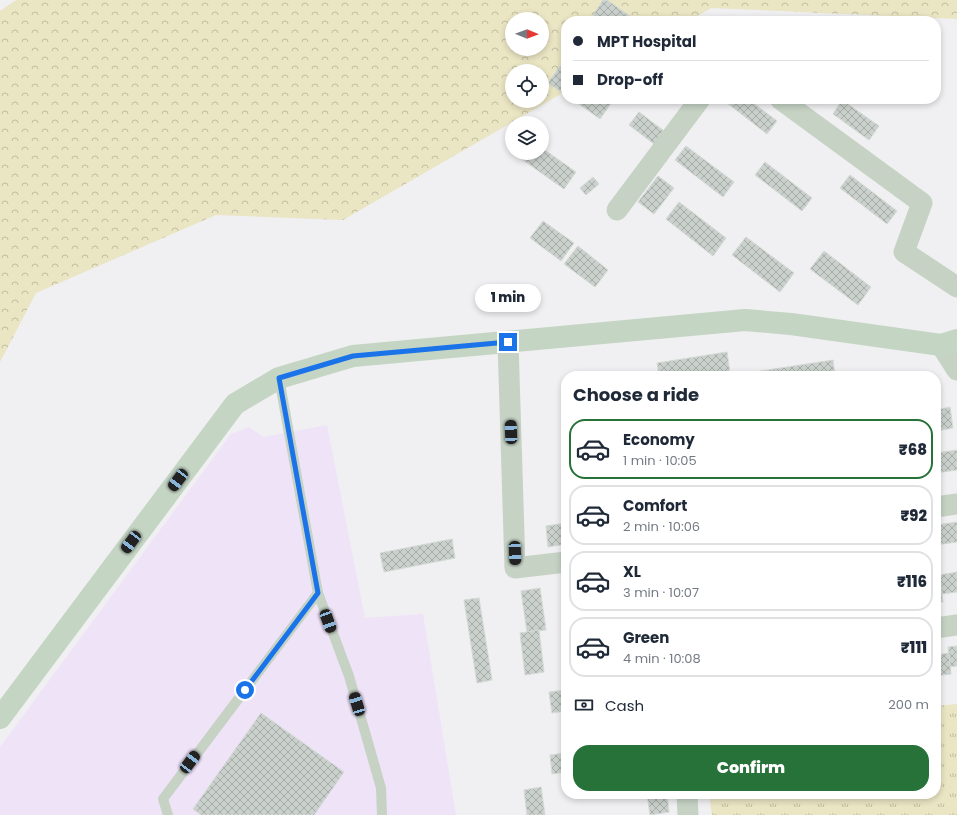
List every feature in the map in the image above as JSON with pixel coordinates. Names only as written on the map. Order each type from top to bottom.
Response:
[{"type":"street","points":[[617,210],[696,104]]},
{"type":"street","points":[[787,104],[922,203],[904,252],[957,286]]},
{"type":"street","points":[[0,718],[235,404],[279,378],[353,356],[745,320],[949,343],[957,370]]},
{"type":"street","points":[[508,342],[516,568],[561,563]]},
{"type":"street","points":[[941,506],[957,504]]},
{"type":"street","points":[[941,627],[957,625]]},
{"type":"street","points":[[687,799],[688,815]]},
{"type":"lane","points":[[279,378],[318,593],[348,676],[381,788],[382,815]]},
{"type":"lane","points":[[168,815],[162,798],[318,593]]},
{"type":"shaded area","points":[[327,425],[365,618],[423,614],[456,815],[0,815],[0,747],[231,434],[249,427],[263,437]]},
{"type":"green space","points":[[16,0],[957,0],[957,19],[941,18],[941,16],[890,16],[711,8],[697,16],[561,16],[561,94],[549,101],[549,64],[505,64],[505,108],[537,108],[523,116],[505,116],[505,126],[343,220],[216,215],[36,293],[0,362],[0,11]]},
{"type":"green space","points":[[957,704],[957,815],[712,815],[710,799],[941,799],[941,706]]},
{"type":"building","points":[[603,0],[607,0],[630,16],[594,16],[593,15]]},
{"type":"building","points":[[560,66],[561,67],[561,92],[549,84]]},
{"type":"building","points":[[579,104],[611,104],[600,119]]},
{"type":"building","points":[[728,104],[755,104],[777,121],[767,134]]},
{"type":"building","points":[[839,104],[848,104],[879,126],[869,140],[833,114]]},
{"type":"building","points":[[639,112],[664,131],[654,144],[629,125]]},
{"type":"building","points":[[686,146],[734,182],[723,197],[675,160]]},
{"type":"building","points":[[549,153],[576,172],[564,189],[523,160],[549,160]]},
{"type":"building","points":[[765,162],[812,198],[802,211],[755,175]]},
{"type":"building","points":[[850,175],[897,211],[887,224],[840,188]]},
{"type":"building","points":[[658,176],[674,188],[654,214],[638,202]]},
{"type":"building","points":[[593,177],[599,184],[586,195],[580,188]]},
{"type":"building","points":[[679,202],[726,238],[713,256],[666,219]]},
{"type":"building","points":[[543,221],[574,243],[561,261],[530,238]]},
{"type":"building","points":[[746,237],[794,273],[780,292],[732,255]]},
{"type":"building","points":[[578,246],[608,270],[595,287],[564,264]]},
{"type":"building","points":[[824,251],[871,287],[858,305],[810,269]]},
{"type":"building","points":[[727,352],[730,371],[658,371],[657,363]]},
{"type":"building","points":[[833,360],[834,371],[761,371]]},
{"type":"building","points":[[950,407],[953,428],[941,430],[941,409]]},
{"type":"building","points":[[957,450],[957,470],[941,472],[941,452]]},
{"type":"building","points":[[957,522],[957,542],[941,544],[941,524]]},
{"type":"building","points":[[561,524],[561,545],[548,547],[546,526]]},
{"type":"building","points":[[452,539],[455,558],[384,572],[380,553]]},
{"type":"building","points":[[957,572],[957,592],[942,594],[941,575]]},
{"type":"building","points":[[540,588],[546,630],[527,632],[521,591]]},
{"type":"building","points":[[941,588],[943,602],[941,602]]},
{"type":"building","points":[[479,598],[492,680],[477,683],[464,600]]},
{"type":"building","points":[[539,630],[544,672],[525,675],[520,633]]},
{"type":"building","points":[[957,646],[957,666],[950,667],[948,647]]},
{"type":"building","points":[[949,653],[951,674],[941,675],[941,654]]},
{"type":"building","points":[[561,691],[561,712],[552,713],[549,692]]},
{"type":"building","points":[[261,713],[344,772],[314,815],[201,815],[193,809]]},
{"type":"building","points":[[561,754],[561,773],[552,774],[550,755]]},
{"type":"building","points":[[541,787],[545,815],[527,815],[524,790]]},
{"type":"building","points":[[648,799],[668,799],[669,812],[650,815]]},
{"type":"route","points":[[245,690],[318,593],[279,378],[353,356],[508,342]]}]
